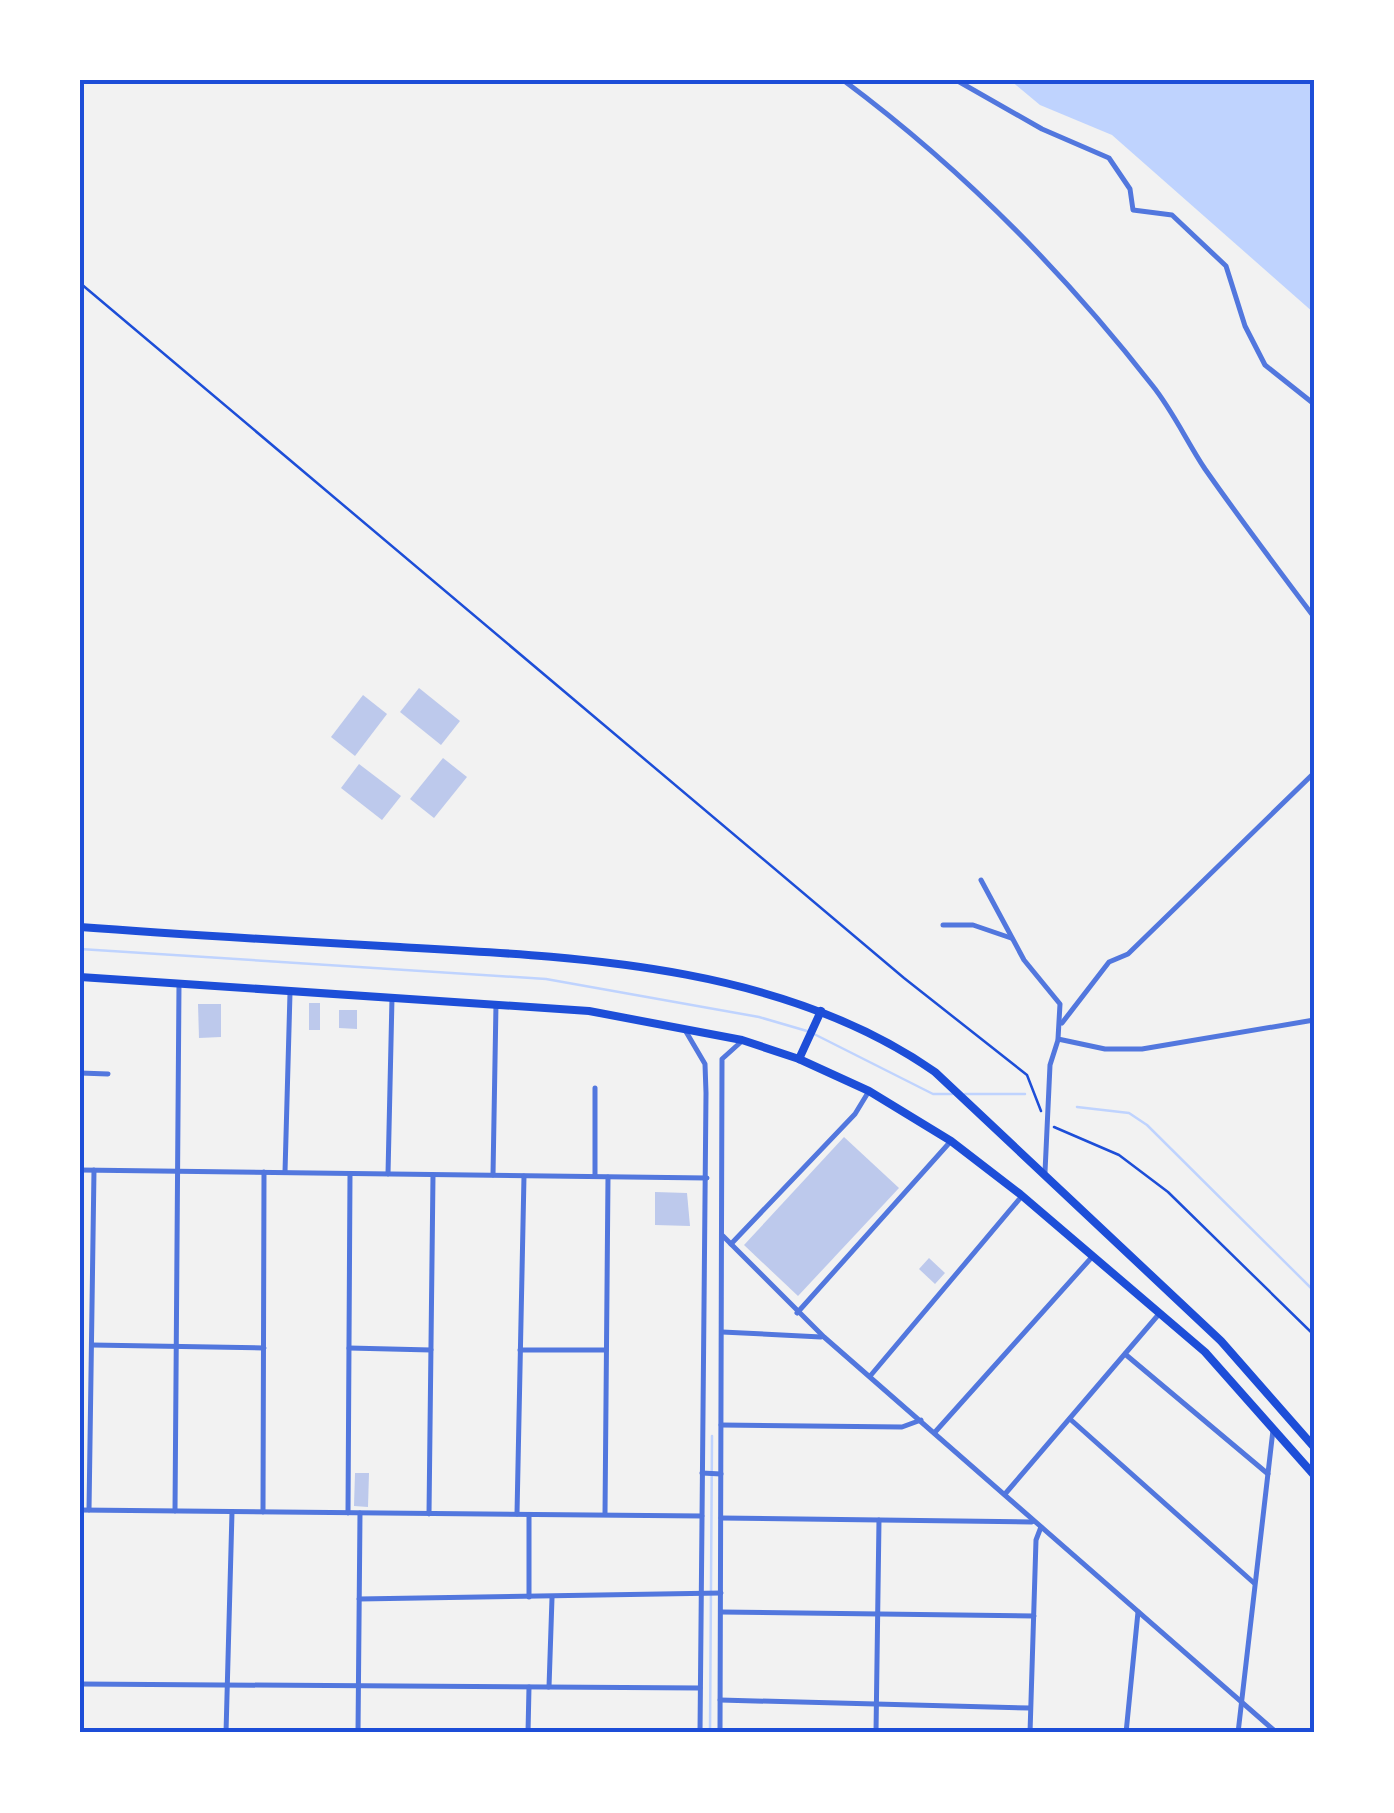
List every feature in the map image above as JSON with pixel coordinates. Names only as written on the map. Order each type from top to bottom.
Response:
[{"type":"highway","points":[[80,927],[573,959],[716,983],[820,1015],[903,1050],[934,1072],[1221,1341],[1314,1446]]},
{"type":"highway","points":[[80,977],[496,1002],[683,1028],[742,1040],[800,1060],[870,1091],[951,1141],[1022,1196],[1205,1352],[1314,1476]]},
{"type":"highway","points":[[800,1060],[820,1015]]},
{"type":"street","points":[[843,80],[894,118],[993,206],[1074,291],[1156,389],[1203,466],[1314,616]]},
{"type":"street","points":[[956,80],[1042,128],[1110,158],[1130,189],[1133,210],[1172,215],[1193,232],[1226,266],[1236,303],[1265,365],[1314,404]]},
{"type":"street","points":[[1062,1023],[1110,962],[1128,954],[1314,773]]},
{"type":"street","points":[[981,880],[1014,940],[1060,1004],[1062,1023],[1050,1065],[1045,1175]]},
{"type":"street","points":[[943,925],[972,925],[1014,940]]},
{"type":"street","points":[[175,1511],[180,983]]},
{"type":"street","points":[[286,1172],[290,990]]},
{"type":"street","points":[[388,1174],[392,996]]},
{"type":"street","points":[[493,1176],[496,1002]]},
{"type":"street","points":[[1058,1039],[1105,1048],[1142,1049],[1314,1020]]},
{"type":"street","points":[[683,1028],[705,1064],[706,1093],[700,1733]]},
{"type":"street","points":[[720,1733],[722,1058],[742,1040]]},
{"type":"street","points":[[80,1072],[108,1074]]},
{"type":"street","points":[[594,1177],[595,1088]]},
{"type":"street","points":[[731,1244],[855,1114],[870,1091]]},
{"type":"street","points":[[706,1093],[721,1094]]},
{"type":"street","points":[[797,1312],[951,1141]]},
{"type":"street","points":[[80,1170],[706,1178]]},
{"type":"street","points":[[89,1510],[94,1170]]},
{"type":"street","points":[[263,1512],[264,1172]]},
{"type":"street","points":[[348,1513],[350,1174]]},
{"type":"street","points":[[429,1514],[433,1175]]},
{"type":"street","points":[[517,1514],[524,1176]]},
{"type":"street","points":[[605,1515],[608,1177]]},
{"type":"street","points":[[871,1375],[1022,1196]]},
{"type":"street","points":[[723,1236],[824,1337],[1278,1733]]},
{"type":"street","points":[[936,1432],[1092,1257]]},
{"type":"street","points":[[1005,1494],[1160,1312]]},
{"type":"street","points":[[722,1332],[824,1337]]},
{"type":"street","points":[[92,1345],[264,1348]]},
{"type":"street","points":[[349,1348],[431,1350]]},
{"type":"street","points":[[520,1350],[606,1350]]},
{"type":"street","points":[[1125,1354],[1268,1474]]},
{"type":"street","points":[[1070,1419],[1255,1584]]},
{"type":"street","points":[[721,1426],[902,1427],[922,1420]]},
{"type":"street","points":[[1238,1733],[1274,1430]]},
{"type":"street","points":[[704,1473],[719,1473]]},
{"type":"street","points":[[80,1510],[702,1516]]},
{"type":"street","points":[[226,1733],[232,1512]]},
{"type":"street","points":[[358,1733],[360,1513]]},
{"type":"street","points":[[529,1514],[529,1598]]},
{"type":"street","points":[[722,1518],[1038,1525]]},
{"type":"street","points":[[876,1733],[879,1520]]},
{"type":"street","points":[[1030,1733],[1038,1525]]},
{"type":"street","points":[[359,1600],[719,1593]]},
{"type":"street","points":[[549,1687],[552,1598]]},
{"type":"street","points":[[721,1612],[1034,1616]]},
{"type":"street","points":[[1126,1733],[1138,1612]]},
{"type":"street","points":[[80,1684],[700,1688]]},
{"type":"street","points":[[528,1733],[529,1687]]},
{"type":"street","points":[[720,1700],[876,1701],[1030,1708]]},
{"type":"path","points":[[80,282],[904,978],[1028,1075],[1046,1124],[1118,1155],[1168,1192],[1314,1334]]},
{"type":"water","points":[[1010,80],[1314,80],[1314,313],[1112,135],[1040,105]]},
{"type":"building","points":[[419,688],[460,721],[441,745],[400,712]]},
{"type":"building","points":[[363,695],[387,714],[355,756],[331,737]]},
{"type":"building","points":[[443,758],[467,777],[434,818],[410,799]]},
{"type":"building","points":[[359,764],[401,796],[382,820],[341,788]]},
{"type":"building","points":[[309,1003],[320,1003],[320,1030],[309,1030]]},
{"type":"building","points":[[198,1004],[221,1004],[221,1037],[199,1038]]},
{"type":"building","points":[[339,1010],[357,1010],[357,1029],[339,1028]]},
{"type":"building","points":[[844,1137],[899,1188],[798,1296],[744,1245]]},
{"type":"building","points":[[655,1192],[687,1193],[690,1226],[655,1225]]},
{"type":"building","points":[[929,1258],[945,1273],[935,1284],[919,1269]]},
{"type":"building","points":[[355,1473],[369,1473],[368,1507],[354,1506]]},
{"type":"waterway","points":[[80,949],[546,979],[759,1017],[807,1031]]},
{"type":"waterway","points":[[814,1034],[933,1094],[952,1094]]},
{"type":"waterway","points":[[965,1094],[1025,1094]]},
{"type":"waterway","points":[[1077,1107],[1129,1113],[1147,1125],[1314,1291]]},
{"type":"waterway","points":[[710,1733],[712,1436]]}]
